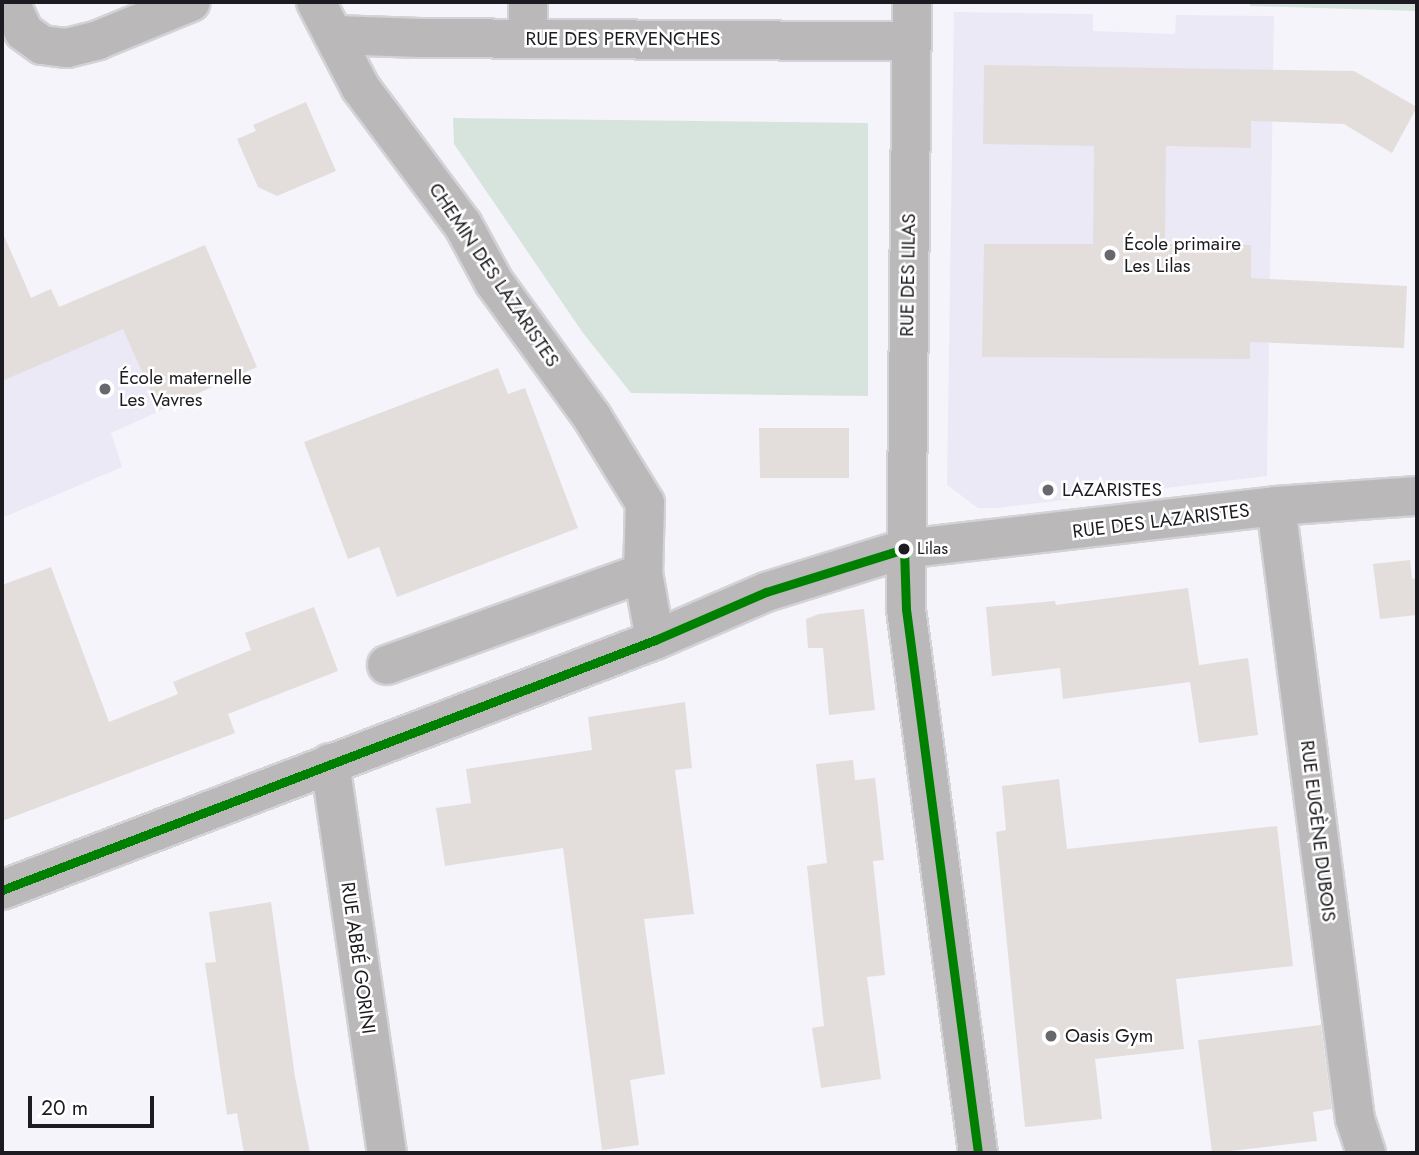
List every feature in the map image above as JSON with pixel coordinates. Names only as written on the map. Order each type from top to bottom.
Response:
[{"type":"street","points":[[10,2],[24,32],[42,46],[67,48],[98,40],[191,2]]},
{"type":"street","name":"CHEMIN DES LAZARISTES","points":[[316,2],[360,87],[463,225],[494,282],[592,418],[645,503],[643,573],[655,640]]},
{"type":"street","name":"RUE DES LILAS","points":[[912,2],[904,549],[906,610],[978,1153]]},
{"type":"street","name":"RUE DES PERVENCHES","points":[[335,35],[528,20],[911,41]]},
{"type":"street","name":"RUE DES LAZARISTES","points":[[2,890],[655,640],[766,592],[904,549],[1276,506],[1417,496]]},
{"type":"street","name":"RUE EUGÈNE DUBOIS","points":[[1276,506],[1355,1119],[1366,1153]]},
{"type":"street","points":[[387,666],[643,573]]},
{"type":"street","name":"RUE ABBÉ GORINI","points":[[330,763],[387,1153]]},
{"type":"shaded area","points":[[1250,2],[1417,2],[1417,11],[1250,6]]},
{"type":"shaded area","name":"École primaire Les Lilas","points":[[954,12],[1093,14],[1093,31],[1175,34],[1176,15],[1274,16],[1267,476],[996,508],[978,508],[947,485]]},
{"type":"shaded area","points":[[453,118],[868,123],[868,396],[631,393],[583,333],[454,144]]},
{"type":"shaded area","name":"École maternelle Les Vavres","points":[[14,258],[31,298],[51,289],[59,307],[257,367],[111,433],[122,467],[2,518],[2,263]]},
{"type":"building","points":[[984,65],[1354,71],[1417,107],[1392,153],[1344,124],[1251,121],[1251,148],[1166,146],[1165,244],[1251,245],[1251,278],[1407,286],[1404,348],[1250,342],[1250,359],[982,357],[984,244],[1093,244],[1094,146],[983,144]]},
{"type":"building","points":[[306,102],[336,171],[277,196],[258,187],[237,139],[256,131],[253,125]]},
{"type":"building","points":[[2,231],[31,298],[51,289],[59,307],[205,245],[257,367],[159,410],[123,329],[2,381]]},
{"type":"building","points":[[498,368],[508,394],[525,388],[578,528],[397,597],[379,547],[348,559],[304,442]]},
{"type":"building","points":[[759,428],[849,428],[849,478],[760,478]]},
{"type":"building","points":[[1410,560],[1412,579],[1417,578],[1417,615],[1380,619],[1373,564]]},
{"type":"building","points":[[51,567],[109,722],[178,694],[173,682],[251,650],[245,633],[314,607],[338,671],[228,714],[235,733],[2,821],[2,585]]},
{"type":"building","points":[[1188,588],[1199,665],[1248,658],[1258,735],[1199,743],[1190,682],[1063,699],[1060,668],[992,676],[986,607],[1055,601],[1056,605]]},
{"type":"building","points":[[864,609],[875,710],[829,715],[823,648],[808,648],[806,619],[819,614]]},
{"type":"building","points":[[685,702],[692,768],[675,770],[694,914],[644,919],[665,1074],[630,1080],[639,1145],[602,1150],[563,848],[445,866],[436,808],[471,803],[466,769],[592,750],[588,717]]},
{"type":"building","points":[[853,760],[855,780],[875,778],[884,860],[873,861],[885,975],[867,977],[881,1079],[821,1088],[812,1028],[824,1026],[807,866],[827,863],[816,764]]},
{"type":"building","points":[[1059,779],[1067,849],[1277,826],[1293,966],[1176,979],[1184,1049],[1095,1059],[1102,1119],[1025,1127],[996,832],[1006,830],[1002,786]]},
{"type":"building","points":[[271,902],[295,1077],[310,1153],[244,1153],[237,1113],[227,1115],[205,963],[216,962],[209,912]]},
{"type":"building","points":[[1321,1025],[1332,1109],[1313,1112],[1317,1141],[1212,1153],[1198,1040]]},
{"type":"transit line","points":[[904,549],[906,609],[978,1153]]},
{"type":"transit line","points":[[2,890],[655,640],[766,592],[904,549]]},
{"type":"place","name":"École primaire Les Lilas","points":[[1110,255]]},
{"type":"place","name":"École maternelle Les Vavres","points":[[105,389]]},
{"type":"place","name":"LAZARISTES","points":[[1048,490]]},
{"type":"place","name":"Lilas","points":[[904,549]]},
{"type":"place","name":"Oasis Gym","points":[[1051,1036]]}]
